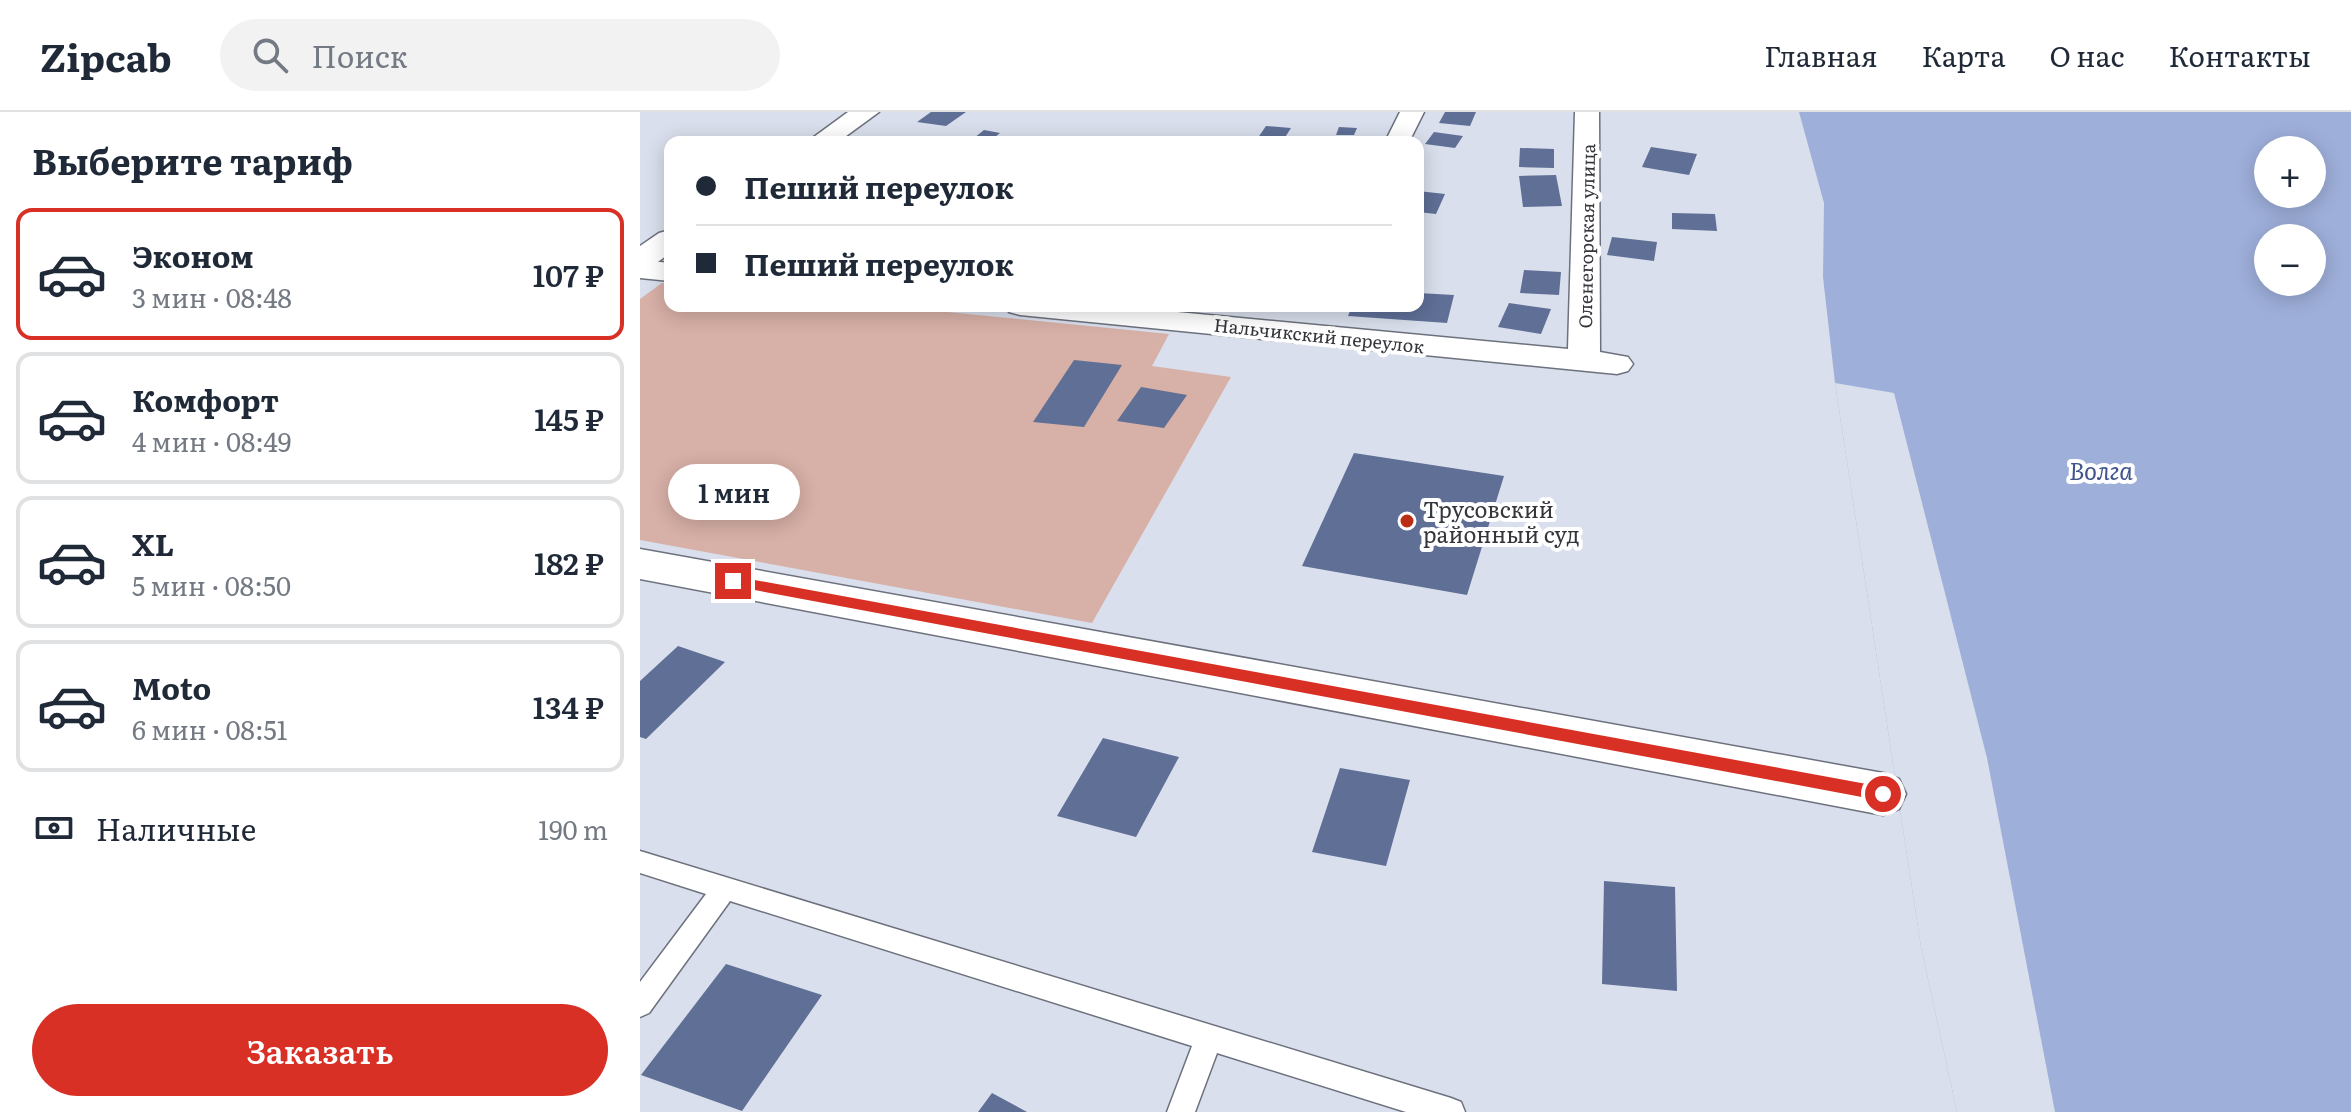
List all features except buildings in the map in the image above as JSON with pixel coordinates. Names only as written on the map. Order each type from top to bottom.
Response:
[{"type":"main road","points":[[829,136],[866,112]]},
{"type":"main road","points":[[640,260],[664,243]]},
{"type":"street","points":[[1400,136],[1412,112]]},
{"type":"street","name":"Оленегорская улица","points":[[1584,361],[1587,112]]},
{"type":"street","points":[[640,269],[664,271]]},
{"type":"street","name":"Нальчикский переулок","points":[[1151,312],[1304,319],[1617,364]]},
{"type":"street","points":[[640,564],[1883,794]]},
{"type":"lane","points":[[640,862],[1451,1112]]},
{"type":"lane","points":[[640,1004],[725,888]]},
{"type":"lane","points":[[1181,1112],[1209,1037]]},
{"type":"shaded area","points":[[662,283],[664,312],[947,312],[1169,334],[1152,366],[1231,377],[1092,623],[640,540],[640,299]]},
{"type":"water","name":"Волга","points":[[1799,112],[2351,112],[2351,1112],[1957,1112],[1921,947],[1835,383],[1823,277],[1824,203]]},
{"type":"pier","points":[[1835,383],[1894,393],[1987,758],[2055,1112],[1957,1112],[1921,947]]},
{"type":"place","name":"Трусовский районный суд","points":[[1407,521]]},
{"type":"route","points":[[733,581],[1883,794]]}]
